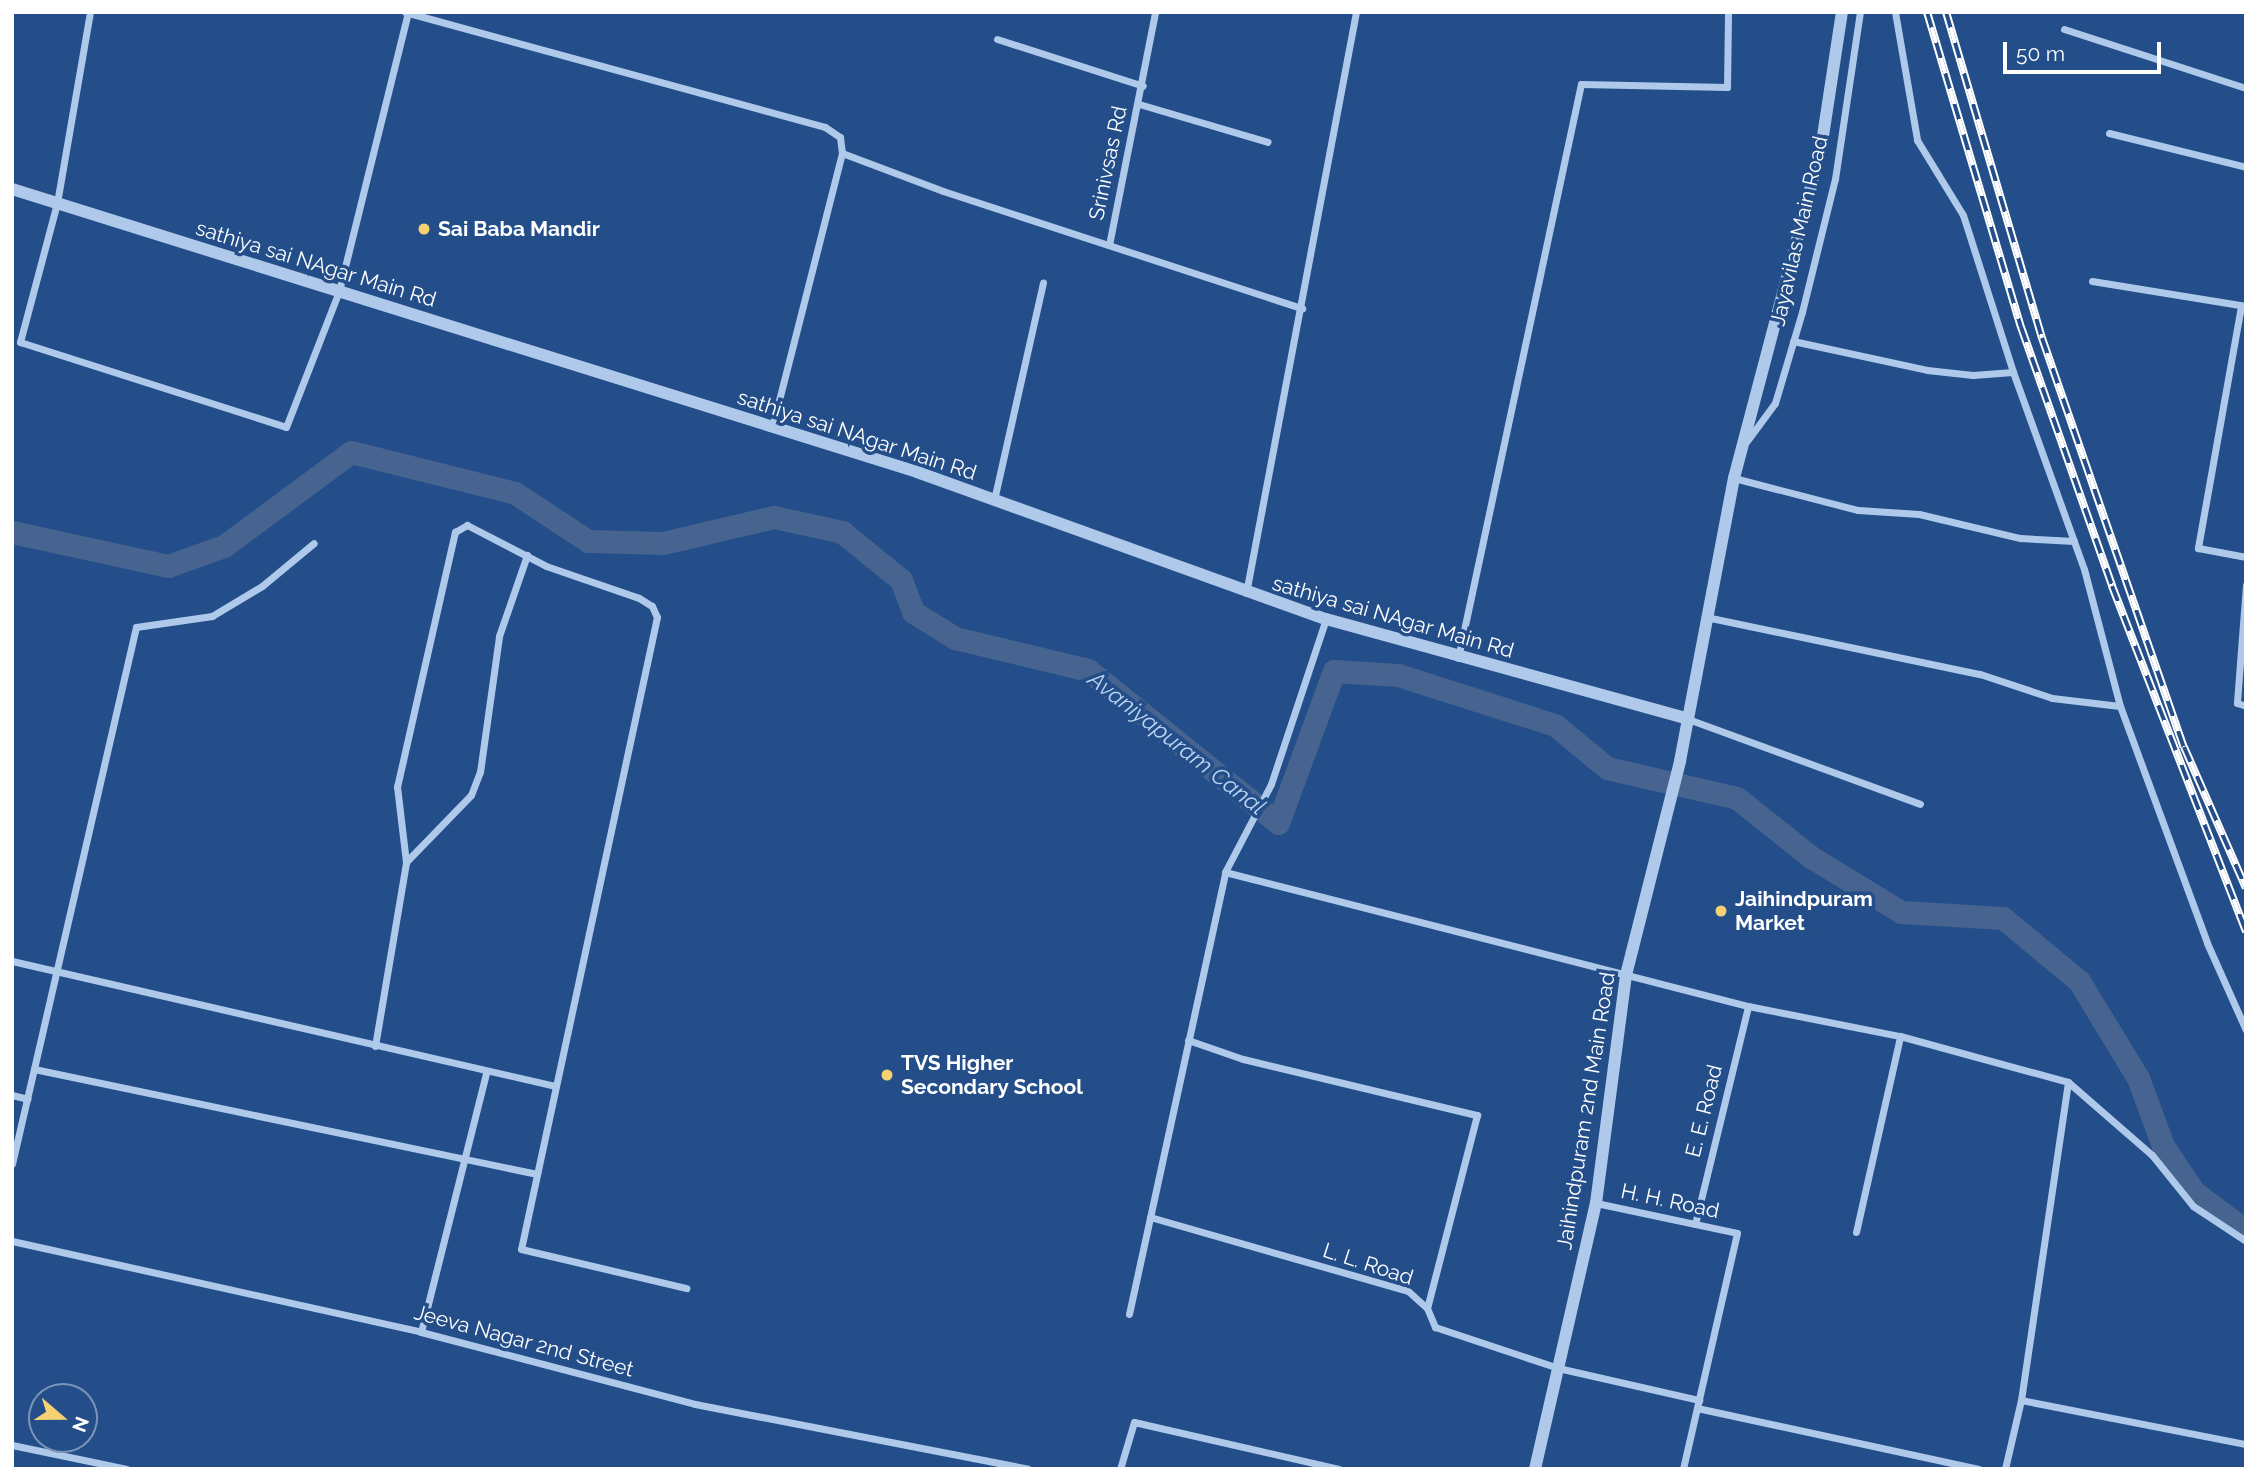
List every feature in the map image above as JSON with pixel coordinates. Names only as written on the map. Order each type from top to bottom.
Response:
[{"type":"street","points":[[90,12],[57,203],[20,342],[286,427],[339,291],[407,13],[825,127],[840,137],[842,153],[772,427]]},
{"type":"street","name":"Srinivsas Rd","points":[[1155,12],[1143,86],[1109,245],[1302,308]]},
{"type":"street","points":[[1246,594],[1356,12]]},
{"type":"street","points":[[1458,658],[1581,84],[1727,87],[1728,12]]},
{"type":"street","name":"Jayavilas Main Road","points":[[1680,761],[1734,478],[1821,149],[1842,12]]},
{"type":"street","name":"Jayavilas Main Road","points":[[1743,447],[1775,403],[1793,341],[1835,179],[1860,12]]},
{"type":"street","points":[[1895,12],[1917,139],[1963,215],[2012,372],[2074,541],[2120,706],[2207,943],[2246,1030]]},
{"type":"street","points":[[2064,29],[2246,88]]},
{"type":"street","points":[[997,39],[1143,86]]},
{"type":"street","points":[[1139,104],[1268,142]]},
{"type":"street","points":[[2109,133],[2246,167]]},
{"type":"street","points":[[842,153],[1109,245]]},
{"type":"street","name":"sathiya sai NAgar Main Rd","points":[[12,189],[772,427],[994,501],[1246,594],[1326,620],[1688,719]]},
{"type":"street","points":[[2092,281],[2243,306],[2199,548],[2246,557]]},
{"type":"street","points":[[994,501],[1043,282]]},
{"type":"street","points":[[1793,341],[1927,370],[1973,375],[2012,372]]},
{"type":"street","points":[[1734,478],[1858,510],[1919,514],[2020,538],[2074,541]]},
{"type":"street","points":[[375,1046],[406,862],[397,787],[455,532],[461,525],[477,527],[527,555],[607,590],[639,598],[652,606],[657,617],[521,1249],[686,1288]]},
{"type":"street","points":[[12,1164],[136,626],[212,616],[262,586],[314,543]]},
{"type":"street","points":[[406,862],[471,795],[480,772],[499,636],[527,555]]},
{"type":"street","points":[[2246,585],[2237,704],[2246,705]]},
{"type":"street","points":[[1706,617],[1980,674],[2052,698],[2120,706]]},
{"type":"street","points":[[1129,1314],[1225,872],[1271,784],[1326,620]]},
{"type":"street","points":[[1688,719],[1920,804]]},
{"type":"street","name":"Jaihindpuram 2nd Main Road","points":[[1535,1469],[1596,1203],[1626,975],[1680,761]]},
{"type":"street","points":[[1225,872],[1748,1006],[1900,1036],[2068,1082],[2152,1155],[2193,1206],[2246,1241]]},
{"type":"street","points":[[12,961],[486,1073],[555,1086]]},
{"type":"street","name":"E. E. Road","points":[[1695,1224],[1748,1006]]},
{"type":"street","points":[[1856,1232],[1900,1036]]},
{"type":"street","points":[[1188,1040],[1243,1059],[1477,1115],[1427,1308]]},
{"type":"street","points":[[34,1069],[464,1161],[537,1174]]},
{"type":"street","points":[[421,1332],[486,1073]]},
{"type":"street","points":[[2005,1469],[2021,1400],[2068,1082]]},
{"type":"street","points":[[12,1095],[28,1099]]},
{"type":"street","name":"H. H. Road","points":[[1596,1203],[1737,1233],[1698,1404]]},
{"type":"street","name":"L. L. Road","points":[[1150,1217],[1408,1291],[1427,1308],[1435,1327],[1558,1368],[1698,1404],[1978,1469]]},
{"type":"street","name":"Jeeva Nagar 2nd Street","points":[[12,1241],[421,1332],[695,1404],[1028,1469]]},
{"type":"street","points":[[2021,1400],[2246,1444]]},
{"type":"street","points":[[1683,1469],[1698,1404]]},
{"type":"street","points":[[1121,1469],[1133,1422],[1339,1469]]},
{"type":"street","points":[[12,1445],[127,1469]]},
{"type":"street","points":[[79,1469],[81,1459]]},
{"type":"waterway","name":"Avaniyapuram Canal","points":[[12,532],[168,566],[224,546],[351,452],[515,493],[588,541],[663,543],[774,517],[842,532],[901,580],[913,612],[955,638],[1088,670],[1278,823],[1334,671],[1398,675],[1555,725],[1607,768],[1737,798],[1811,857],[1901,912],[2003,918],[2079,981],[2138,1078],[2163,1146],[2194,1192],[2246,1231]]},
{"type":"railway","points":[[1927,12],[2021,327],[2112,586],[2246,932]]},
{"type":"railway","points":[[1946,12],[2042,338],[2184,747],[2246,888]]},
{"type":"place","name":"Sai Baba Mandir","points":[[424,229]]},
{"type":"place","name":"Jaihindpuram Market","points":[[1721,911]]},
{"type":"place","name":"TVS Higher Secondary School","points":[[887,1075]]}]
